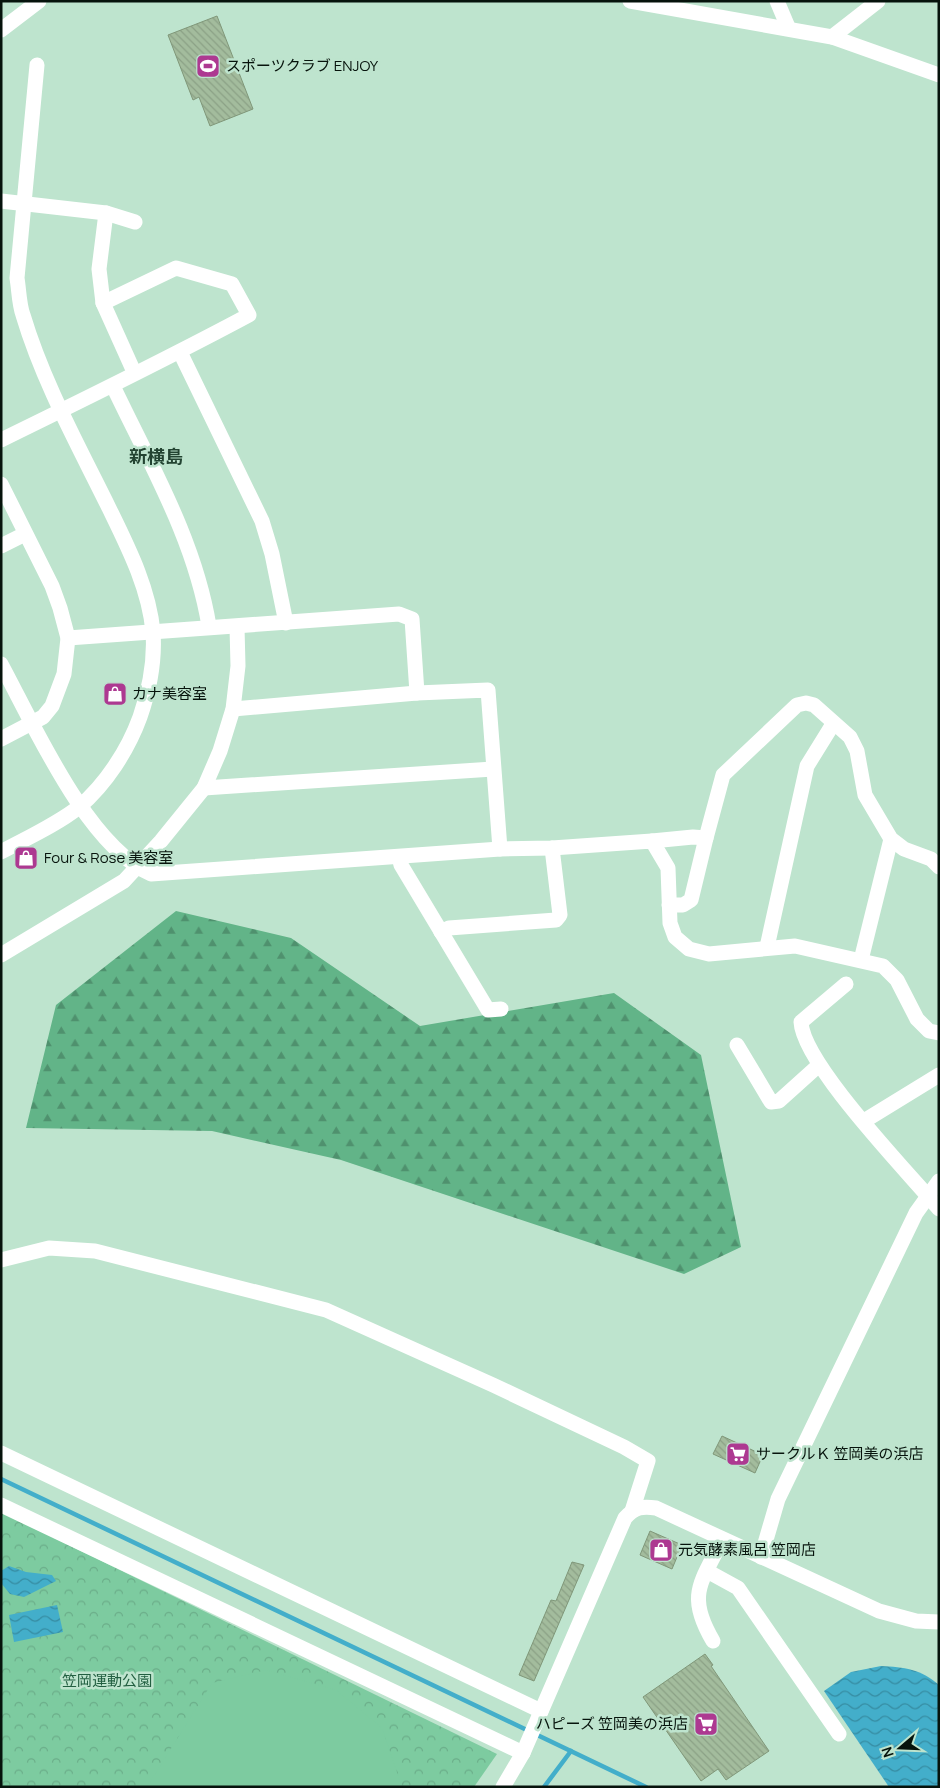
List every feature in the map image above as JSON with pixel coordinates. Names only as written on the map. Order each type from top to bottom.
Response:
[{"type":"street","points":[[1,30],[40,1]]},
{"type":"street","points":[[630,1],[832,36],[939,75]]},
{"type":"street","points":[[777,1],[788,27]]},
{"type":"street","points":[[832,36],[878,1]]},
{"type":"street","points":[[1,852],[67,816],[80,806],[116,764],[134,733],[146,698],[152,662],[153,632],[140,575],[61,410],[22,313],[17,278],[37,65]]},
{"type":"street","points":[[1,201],[24,202],[106,214],[135,222]]},
{"type":"street","points":[[106,214],[99,269],[103,304],[134,372]]},
{"type":"street","points":[[1,440],[113,386],[134,372],[180,352],[249,314],[232,284],[176,268],[103,304]]},
{"type":"street","points":[[180,352],[262,520],[272,554],[286,623]]},
{"type":"street","points":[[113,386],[187,542],[203,593],[209,626]]},
{"type":"street","points":[[1,484],[52,586],[68,638],[64,674],[52,706],[43,717],[1,739]]},
{"type":"street","points":[[1,546],[25,534]]},
{"type":"street","points":[[68,638],[209,626],[237,627],[399,614],[412,619],[417,693]]},
{"type":"street","points":[[1,955],[124,881],[204,788],[220,751],[233,709],[238,666],[237,627]]},
{"type":"street","points":[[1,664],[31,722],[80,806],[125,859],[137,868],[151,874],[500,849],[552,848],[693,837],[706,838]]},
{"type":"street","points":[[233,709],[417,693],[488,690],[500,849]]},
{"type":"street","points":[[669,905],[683,905],[691,900],[723,775],[797,705],[806,703],[814,705],[850,738],[857,751],[865,795],[891,839],[904,849],[931,860],[939,867]]},
{"type":"street","points":[[767,947],[806,766],[833,724]]},
{"type":"street","points":[[204,788],[493,769]]},
{"type":"street","points":[[861,960],[891,839]]},
{"type":"street","points":[[652,841],[668,868],[670,923],[675,937],[689,949],[709,954],[767,947],[795,946],[883,966],[897,980],[917,1019],[929,1031],[939,1033]]},
{"type":"street","points":[[441,932],[449,928],[556,920],[560,914],[552,848]]},
{"type":"street","points":[[399,857],[401,866],[488,1010],[501,1009]]},
{"type":"street","points":[[846,984],[801,1022],[801,1031],[819,1065],[845,1101],[939,1209]]},
{"type":"street","points":[[737,1045],[771,1102],[779,1101],[819,1065]]},
{"type":"street","points":[[864,1121],[939,1075]]},
{"type":"street","points":[[761,1557],[778,1499],[916,1213],[927,1195],[939,1181]]},
{"type":"street","points":[[1,1260],[49,1248],[95,1251],[326,1310],[493,1386],[648,1461],[632,1511]]},
{"type":"street","points":[[1,1453],[538,1717]]},
{"type":"street","points":[[1,1505],[526,1747]]},
{"type":"street","points":[[503,1787],[526,1747],[610,1549],[626,1518],[632,1511],[642,1506],[656,1508],[879,1611],[916,1621],[939,1622]]},
{"type":"street","points":[[714,1641],[702,1622],[697,1600],[699,1587],[722,1540]]},
{"type":"street","points":[[707,1571],[738,1588],[839,1734]]},
{"type":"green space","points":[[176,911],[291,938],[420,1026],[614,993],[701,1055],[741,1247],[684,1274],[341,1160],[212,1131],[26,1128],[56,1005]]},
{"type":"green space","name":"笠岡運動公園","points":[[1,1512],[497,1754],[474,1787],[1,1787]]},
{"type":"green space","points":[[266,1670],[336,1690],[382,1728],[402,1787],[147,1787],[212,1683]]},
{"type":"water","points":[[9,1566],[26,1572],[52,1575],[56,1581],[24,1597],[10,1594],[1,1583],[1,1571]]},
{"type":"water","points":[[57,1605],[63,1632],[14,1642],[9,1615]]},
{"type":"water","points":[[881,1666],[897,1667],[919,1672],[939,1685],[939,1787],[889,1787],[824,1691],[851,1672]]},
{"type":"building","name":"スポーツクラブ ENJOY","points":[[217,16],[253,109],[210,126],[199,97],[193,100],[168,35]]},
{"type":"building","name":"サークルＫ 笠岡美の浜店","points":[[722,1436],[763,1455],[755,1473],[713,1454]]},
{"type":"building","name":"元気酵素風呂 笠岡店","points":[[650,1531],[682,1545],[672,1569],[640,1555]]},
{"type":"building","points":[[572,1562],[584,1565],[534,1681],[519,1675],[551,1600],[556,1601]]},
{"type":"building","name":"ハピーズ 笠岡美の浜店","points":[[705,1654],[713,1665],[711,1666],[769,1751],[726,1780],[718,1769],[701,1781],[643,1697]]},
{"type":"waterway","points":[[1,1479],[646,1787]]},
{"type":"waterway","points":[[544,1787],[571,1751]]},
{"type":"place","name":"スポーツクラブ ENJOY","points":[[208,66]]},
{"type":"place","name":"カナ美容室","points":[[115,694]]},
{"type":"place","name":"Four & Rose 美容室","points":[[26,858]]},
{"type":"place","name":"サークルＫ 笠岡美の浜店","points":[[738,1454]]},
{"type":"place","name":"元気酵素風呂 笠岡店","points":[[661,1550]]},
{"type":"place","name":"ハピーズ 笠岡美の浜店","points":[[706,1724]]},
{"type":"district","name":"新横島","points":[[156,457]]}]
